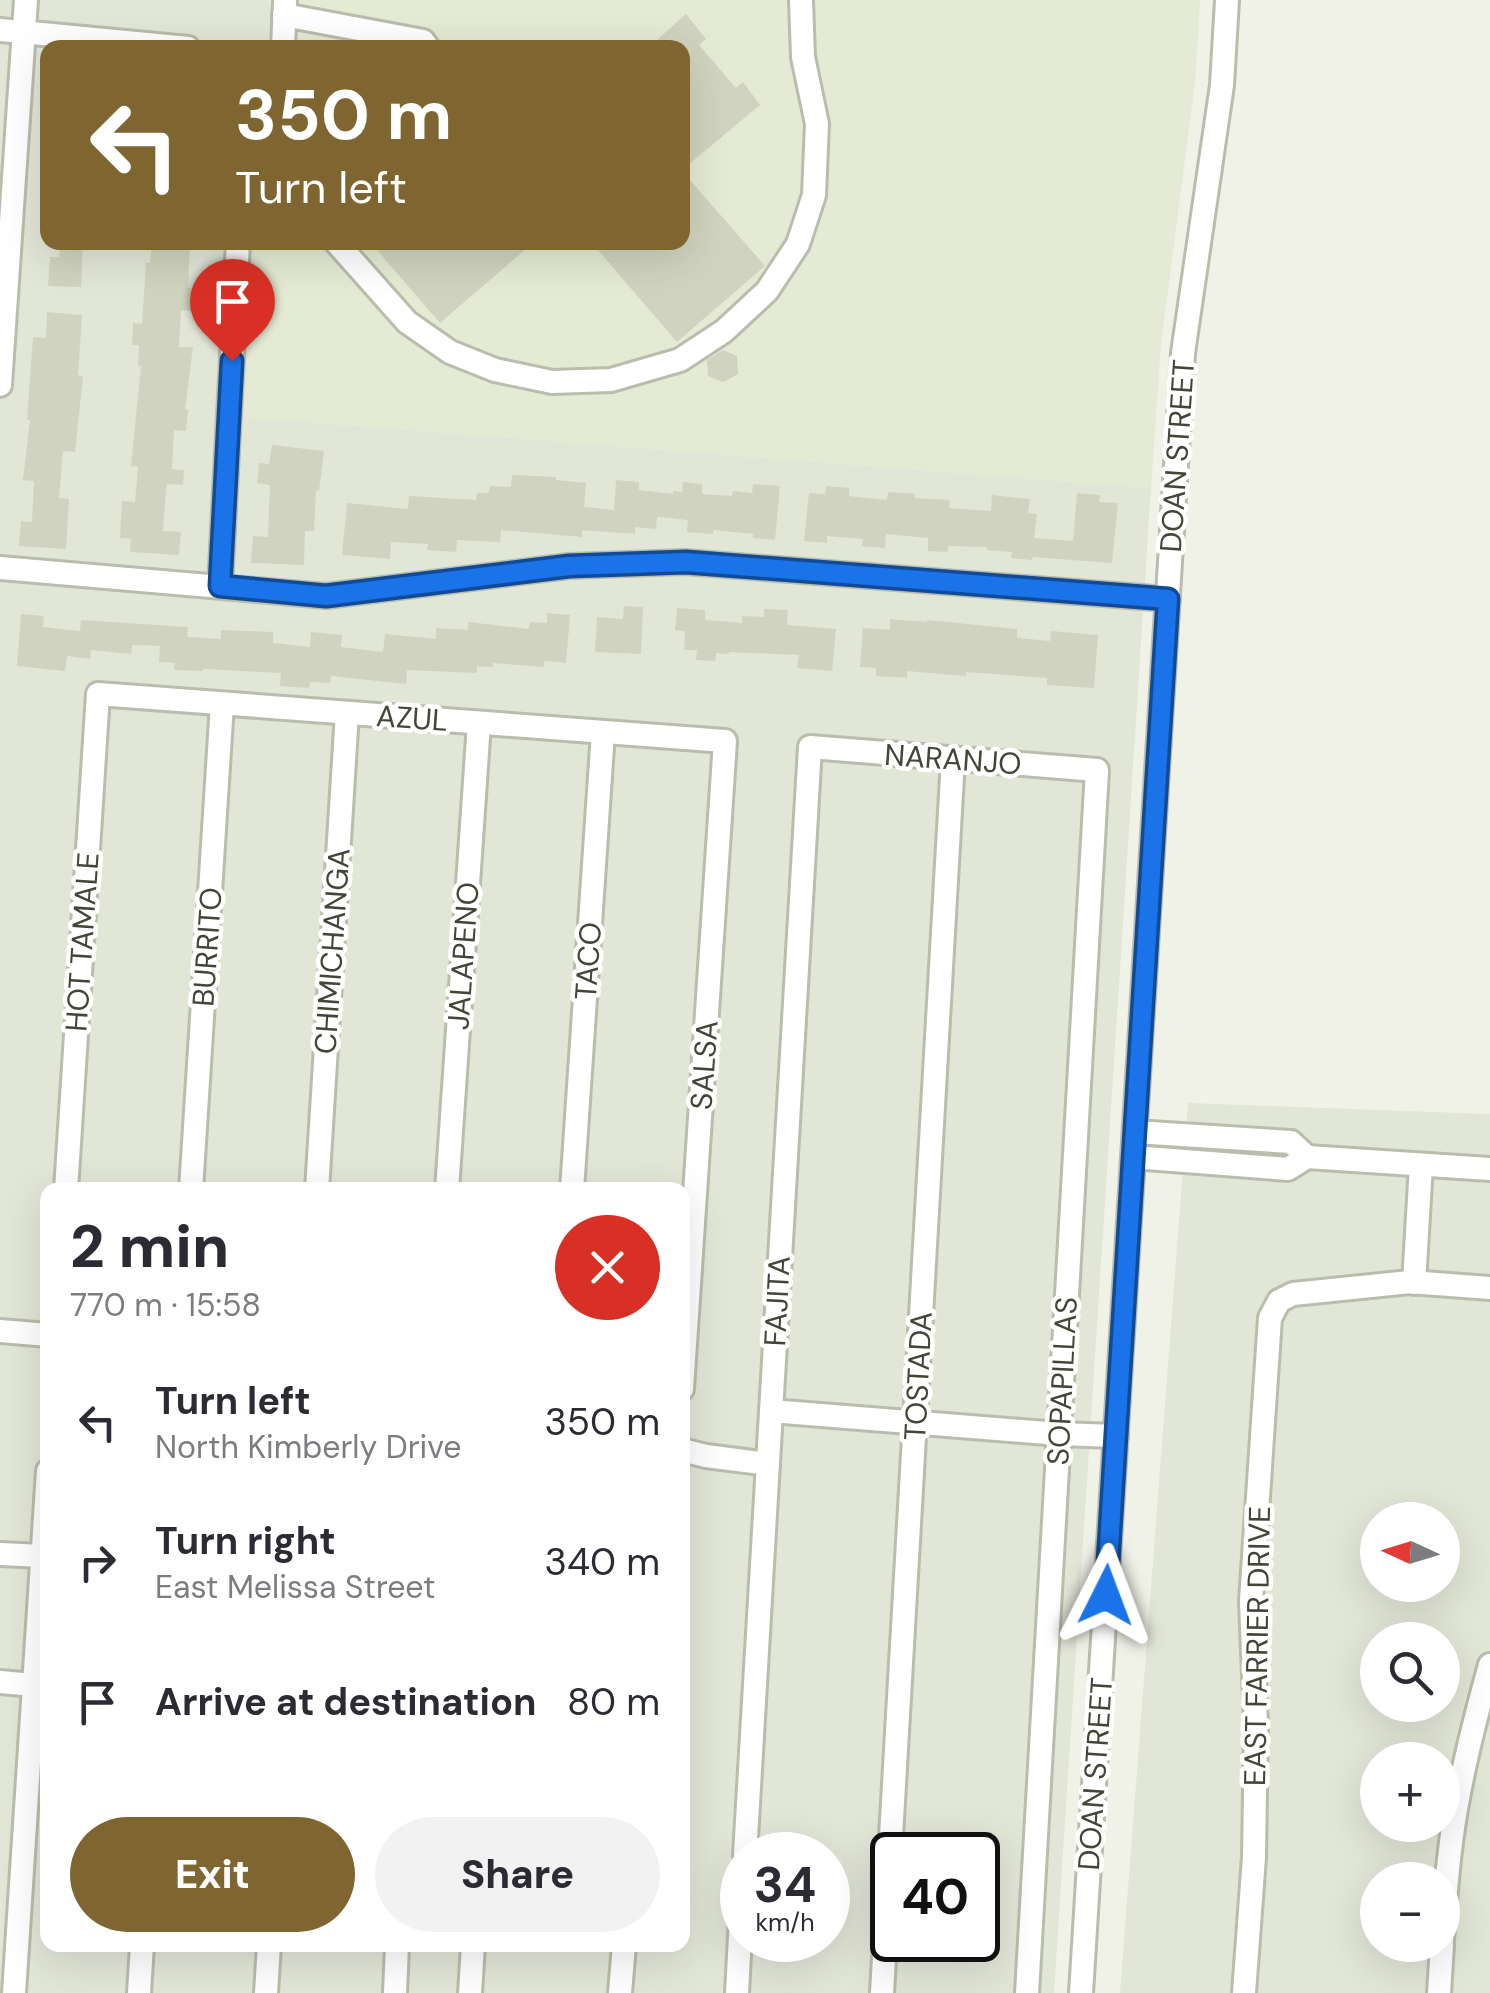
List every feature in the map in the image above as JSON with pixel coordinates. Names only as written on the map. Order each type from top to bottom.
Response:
[{"type":"street","points":[[0,385],[12,31],[26,0]]},
{"type":"street","points":[[343,250],[407,322],[450,352],[494,370],[552,382],[611,380],[680,360],[724,331],[768,291],[798,244],[814,195],[817,124],[803,57],[802,0]]},
{"type":"street","name":"DOAN STREET","points":[[1082,1993],[1183,352],[1222,85],[1227,0]]},
{"type":"street","points":[[282,40],[284,7],[419,40]]},
{"type":"street","points":[[12,31],[105,40]]},
{"type":"street","points":[[220,586],[238,250]]},
{"type":"street","points":[[0,568],[326,596],[569,566],[686,562],[1168,599]]},
{"type":"street","name":"AZUL","points":[[98,694],[725,742]]},
{"type":"street","name":"HOT TAMALE","points":[[67,1182],[98,694]]},
{"type":"street","name":"BURRITO","points":[[192,1182],[222,704]]},
{"type":"street","name":"CHIMICHANGA","points":[[318,1182],[347,713]]},
{"type":"street","name":"JALAPENO","points":[[448,1182],[479,723]]},
{"type":"street","name":"TACO","points":[[573,1182],[603,732]]},
{"type":"street","name":"SALSA","points":[[690,1269],[725,742]]},
{"type":"street","name":"NARANJO","points":[[810,748],[1097,770]]},
{"type":"street","name":"FAJITA","points":[[746,1832],[810,748]]},
{"type":"street","name":"TOSTADA","points":[[882,1993],[953,758]]},
{"type":"street","name":"SOPAPILLAS","points":[[1027,1993],[1097,770]]},
{"type":"street","points":[[1135,1132],[1291,1142],[1308,1157],[1490,1169]]},
{"type":"street","points":[[1133,1157],[1288,1170],[1308,1157]]},
{"type":"street","points":[[1421,1166],[1414,1283],[1490,1288]]},
{"type":"street","name":"EAST FARRIER DRIVE","points":[[1244,1993],[1254,1857],[1256,1726],[1251,1600],[1270,1318],[1280,1301],[1293,1294],[1414,1283]]},
{"type":"street","points":[[0,1332],[40,1334]]},
{"type":"street","points":[[771,1411],[1116,1436]]},
{"type":"street","points":[[690,1452],[768,1464]]},
{"type":"street","points":[[0,1554],[40,1556]]},
{"type":"street","points":[[14,1993],[40,1588]]},
{"type":"street","points":[[1449,1862],[1472,1729],[1490,1665]]},
{"type":"street","points":[[0,1682],[34,1685]]},
{"type":"street","points":[[0,1807],[26,1809]]},
{"type":"street","points":[[138,1993],[141,1952]]},
{"type":"street","points":[[266,1993],[269,1952]]},
{"type":"street","points":[[394,1993],[397,1952]]},
{"type":"street","points":[[470,1993],[473,1952]]},
{"type":"street","points":[[620,1993],[623,1952]]},
{"type":"street","points":[[737,1993],[739,1962]]},
{"type":"street","points":[[1439,1993],[1441,1962]]},
{"type":"shaded area","points":[[0,0],[273,0],[270,40],[40,40],[40,250],[256,250],[245,417],[1151,488],[1054,1993],[0,1993]]},
{"type":"shaded area","points":[[273,0],[1200,0],[1195,82],[1161,344],[1151,488],[244,417],[256,250],[690,250],[690,40],[270,40]]},
{"type":"shaded area","points":[[1188,1103],[1490,1114],[1490,1993],[1120,1993]]},
{"type":"building","points":[[686,14],[706,39],[699,45],[736,88],[743,82],[760,105],[690,163],[690,40],[657,40]]},
{"type":"building","points":[[690,180],[765,266],[677,342],[598,250],[690,250]]},
{"type":"building","points":[[59,250],[83,250],[81,287],[48,286],[50,257],[59,257]]},
{"type":"building","points":[[151,250],[190,250],[188,288],[196,288],[195,311],[181,310],[179,347],[193,347],[186,431],[174,430],[172,469],[184,470],[183,485],[167,484],[163,531],[181,532],[179,555],[130,552],[131,539],[120,538],[122,501],[135,502],[138,467],[131,466],[141,366],[139,345],[132,345],[133,323],[142,324],[146,263],[150,263]]},
{"type":"building","points":[[377,250],[525,250],[440,323]]},
{"type":"building","points":[[47,312],[82,315],[78,375],[83,376],[75,452],[63,451],[59,498],[69,499],[66,549],[19,546],[21,521],[32,522],[34,481],[23,480],[33,337],[46,338]]},
{"type":"building","points":[[723,350],[737,356],[738,374],[723,382],[708,376],[707,360]]},
{"type":"building","points":[[272,445],[324,451],[319,491],[316,490],[314,531],[305,531],[304,565],[251,563],[253,536],[268,537],[270,485],[257,483],[259,463],[269,464]]},
{"type":"building","points":[[512,475],[586,483],[584,507],[614,510],[616,480],[639,482],[639,490],[673,494],[682,492],[683,482],[702,484],[702,494],[732,496],[733,491],[752,493],[753,484],[780,486],[775,540],[713,530],[713,534],[687,532],[688,520],[657,517],[656,529],[635,527],[635,534],[582,530],[582,537],[501,530],[500,542],[457,540],[456,552],[427,550],[428,544],[391,542],[390,559],[342,555],[347,503],[408,509],[409,496],[476,500],[477,493],[489,493],[490,486],[511,487]]},
{"type":"building","points":[[826,486],[849,488],[849,496],[887,500],[888,492],[915,494],[915,498],[950,500],[949,508],[991,511],[992,495],[1030,499],[1028,513],[1037,514],[1034,538],[1073,541],[1077,493],[1100,495],[1099,502],[1118,503],[1112,563],[1011,558],[1012,552],[987,547],[948,546],[948,552],[928,551],[928,538],[886,534],[885,548],[862,546],[863,539],[827,536],[827,543],[804,541],[809,493],[825,494]]},
{"type":"building","points":[[624,606],[643,607],[641,654],[595,652],[597,617],[623,619]]},
{"type":"building","points":[[677,608],[705,610],[705,620],[742,623],[742,616],[764,617],[764,609],[788,610],[787,625],[836,629],[832,671],[797,668],[799,655],[729,652],[716,653],[715,661],[696,660],[697,650],[684,650],[685,631],[675,630]]},
{"type":"building","points":[[547,613],[570,615],[566,663],[544,661],[544,667],[493,663],[493,667],[477,666],[477,673],[407,670],[406,684],[331,676],[330,683],[310,682],[309,688],[280,686],[281,673],[174,670],[175,663],[159,662],[160,646],[132,645],[131,654],[91,650],[90,659],[67,656],[65,671],[17,666],[21,614],[44,616],[43,627],[80,631],[81,620],[188,627],[187,637],[221,639],[221,630],[273,632],[273,643],[310,647],[311,632],[342,635],[341,647],[383,652],[385,634],[436,639],[436,628],[468,630],[468,622],[529,629],[530,622],[547,623]]},
{"type":"building","points":[[890,619],[1017,629],[1017,638],[1050,641],[1051,631],[1098,635],[1094,688],[1047,685],[1047,678],[966,672],[966,676],[907,671],[907,678],[876,676],[876,668],[860,667],[863,628],[890,630]]},
{"type":"route","points":[[232,361],[220,586],[326,596],[569,566],[686,562],[1168,599],[1106,1595]]}]
